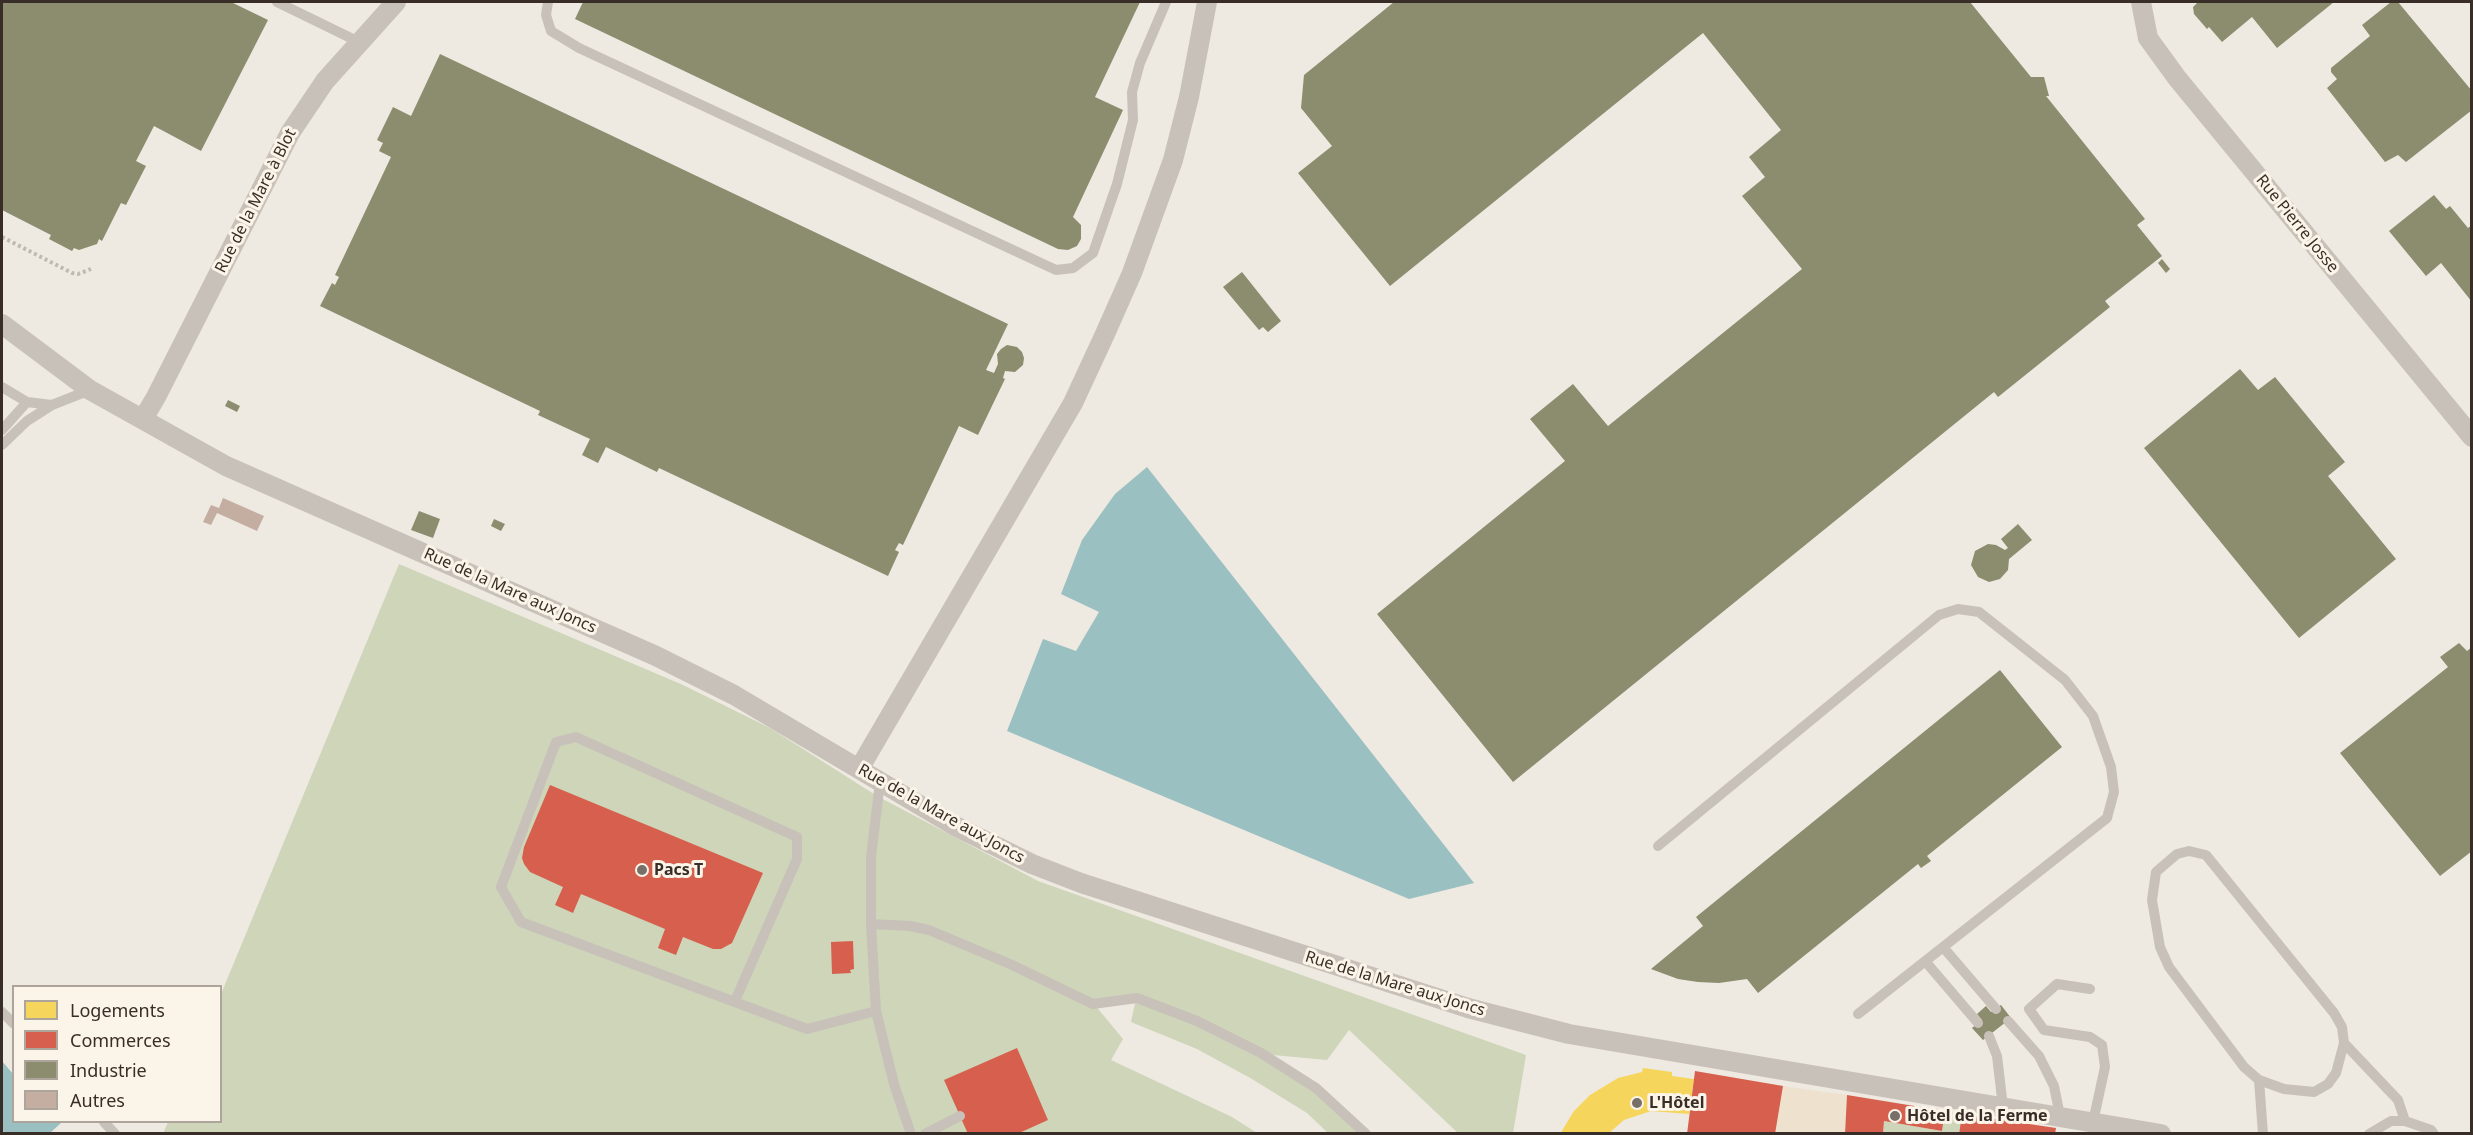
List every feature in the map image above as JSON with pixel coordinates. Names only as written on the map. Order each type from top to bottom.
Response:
[{"type":"street","name":"Rue de la Mare à Blot","points":[[143,419],[156,398],[290,133],[325,81],[396,2]]},
{"type":"street","points":[[859,769],[1073,403],[1105,334],[1132,273],[1173,160],[1189,96],[1207,2]]},
{"type":"street","name":"Rue Pierre Josse","points":[[2141,2],[2148,38],[2177,78],[2472,437]]},
{"type":"street","name":"Rue de la Mare aux Joncs","points":[[2,324],[90,390],[236,471],[656,656],[734,694],[880,782],[995,846],[1081,883],[1468,1008],[1569,1034],[2161,1134]]},
{"type":"lane","points":[[277,2],[359,42]]},
{"type":"lane","points":[[548,2],[546,15],[551,31],[579,48],[1056,270],[1073,268],[1093,253],[1117,184],[1133,120],[1132,92],[1140,63],[1166,2]]},
{"type":"lane","points":[[2,387],[27,402],[52,405]]},
{"type":"lane","points":[[2,445],[27,421],[52,405],[90,390]]},
{"type":"lane","points":[[2,430],[27,402]]},
{"type":"lane","points":[[1658,846],[1939,615],[1958,609],[1979,612],[2065,680],[2093,716],[2111,767],[2114,792],[2107,818],[1858,1014]]},
{"type":"lane","points":[[735,1001],[797,860],[797,837],[576,737],[556,742],[501,887],[521,922],[807,1029],[876,1011]]},
{"type":"lane","points":[[880,782],[871,856],[871,924],[876,1011],[894,1084],[911,1134]]},
{"type":"lane","points":[[2189,851],[2206,855],[2334,1013],[2342,1027],[2344,1043],[2337,1073],[2328,1084],[2314,1092],[2284,1089],[2259,1080],[2244,1067],[2169,967],[2160,947],[2152,900],[2156,872],[2177,854],[2189,851]]},
{"type":"lane","points":[[871,924],[910,926],[928,930],[1010,964],[1093,1004],[1137,998],[1197,1020],[1261,1053],[1316,1088],[1366,1134]]},
{"type":"lane","points":[[1943,947],[1996,1009]]},
{"type":"lane","points":[[1925,962],[1978,1023]]},
{"type":"lane","points":[[2090,989],[2057,984],[2029,1009],[2044,1030],[2090,1036],[2102,1045],[2105,1067],[2097,1123]]},
{"type":"lane","points":[[2008,1020],[2039,1056],[2054,1086],[2060,1116]]},
{"type":"lane","points":[[1989,1036],[1997,1056],[2003,1107]]},
{"type":"lane","points":[[2344,1043],[2398,1100],[2405,1121]]},
{"type":"lane","points":[[2259,1080],[2263,1134]]},
{"type":"lane","points":[[925,1134],[960,1116]]},
{"type":"lane","points":[[2369,1134],[2391,1121],[2405,1121],[2431,1130],[2434,1134]]},
{"type":"lane","points":[[105,1123],[116,1134]]},
{"type":"path","points":[[2,237],[72,273],[78,274],[91,269]]},
{"type":"green space","points":[[399,564],[683,685],[770,728],[877,796],[1038,881],[1526,1055],[1513,1133],[1459,1134],[1349,1030],[1327,1060],[1262,1054],[1316,1088],[1366,1133],[1328,1133],[1307,1113],[1252,1079],[1197,1049],[1131,1022],[1136,999],[1094,1004],[1123,1039],[1111,1060],[1232,1117],[1257,1133],[163,1134],[168,1123],[222,1123],[222,992]]},
{"type":"green space","points":[[1945,1111],[1962,1114],[1959,1133],[1883,1134],[1884,1121],[1942,1131]]},
{"type":"shaded area","points":[[1783,1086],[1847,1095],[1845,1133],[1775,1134]]},
{"type":"water","points":[[1147,467],[1474,883],[1409,899],[1007,731],[1043,639],[1076,651],[1099,612],[1061,594],[1082,540],[1115,494]]},
{"type":"water","points":[[2,1061],[12,1073],[12,1123],[61,1123],[50,1133],[5,1133],[2,1130]]},
{"type":"building: Logements","name":"L'Hôtel","points":[[1643,1068],[1672,1072],[1672,1076],[1694,1079],[1689,1114],[1651,1111],[1624,1120],[1608,1134],[1560,1134],[1574,1111],[1590,1095],[1618,1078],[1642,1072]]},
{"type":"building: Commerces","name":"Pacs T","points":[[550,785],[763,873],[732,943],[721,949],[713,949],[683,937],[676,955],[658,948],[665,929],[581,894],[573,913],[555,905],[563,887],[530,872],[522,858],[524,847]]},
{"type":"building: Commerces","points":[[853,941],[854,969],[850,970],[851,973],[832,974],[831,942]]},
{"type":"building: Commerces","points":[[1017,1048],[1048,1120],[1017,1134],[968,1134],[944,1080]]},
{"type":"building: Commerces","points":[[1695,1071],[1783,1086],[1775,1134],[1687,1134]]},
{"type":"building: Commerces","name":"Hôtel de la Ferme","points":[[1847,1095],[1945,1111],[1942,1131],[1884,1121],[1883,1134],[1845,1134]]},
{"type":"building: Commerces","points":[[1962,1114],[2056,1128],[2055,1134],[1959,1134]]},
{"type":"building: Industrie","points":[[2,2],[231,2],[268,20],[201,151],[154,126],[136,161],[146,166],[126,205],[121,203],[102,241],[99,239],[97,244],[79,250],[74,248],[72,251],[49,239],[51,235],[2,210]]},
{"type":"building: Industrie","points":[[583,2],[1140,2],[1095,97],[1123,110],[1073,217],[1081,225],[1081,239],[1077,246],[1068,250],[1058,249],[575,19]]},
{"type":"building: Industrie","points":[[1394,2],[1970,2],[2031,77],[2044,77],[2049,96],[2046,96],[2145,219],[2137,225],[2162,256],[2105,301],[2110,307],[1998,397],[1994,392],[1513,782],[1377,614],[1565,461],[1530,419],[1573,384],[1608,426],[1802,269],[1742,196],[1765,177],[1749,157],[1781,130],[1703,33],[1390,286],[1298,173],[1332,146],[1301,108],[1304,75]]},
{"type":"building: Industrie","points":[[2198,2],[2334,2],[2277,48],[2252,17],[2222,42],[2194,14],[2193,7]]},
{"type":"building: Industrie","points":[[2391,2],[2398,2],[2472,91],[2472,110],[2406,162],[2398,155],[2385,162],[2327,88],[2337,79],[2331,72],[2331,68],[2370,36],[2362,25]]},
{"type":"building: Industrie","points":[[440,54],[1008,324],[986,370],[994,373],[998,364],[997,354],[1007,345],[1017,347],[1022,352],[1023,365],[1015,372],[1005,371],[1003,378],[1005,379],[978,435],[959,426],[903,545],[899,543],[895,550],[899,552],[888,576],[659,468],[657,472],[606,447],[598,463],[582,455],[590,439],[538,415],[540,411],[320,306],[332,283],[335,285],[339,277],[335,275],[391,157],[379,151],[383,143],[377,140],[393,107],[411,116]]},
{"type":"building: Industrie","points":[[2434,195],[2446,209],[2450,206],[2468,228],[2472,225],[2472,302],[2441,263],[2426,276],[2389,231]]},
{"type":"building: Industrie","points":[[2162,259],[2170,269],[2166,273],[2158,263]]},
{"type":"building: Industrie","points":[[1242,272],[1281,321],[1268,332],[1263,327],[1259,330],[1223,287]]},
{"type":"building: Industrie","points":[[2240,369],[2258,390],[2275,377],[2345,462],[2328,476],[2396,559],[2299,638],[2144,448]]},
{"type":"building: Industrie","points":[[228,400],[240,406],[237,412],[225,406]]},
{"type":"building: Industrie","points":[[419,511],[440,519],[433,538],[411,530]]},
{"type":"building: Industrie","points":[[494,519],[505,524],[501,531],[491,526]]},
{"type":"building: Industrie","points":[[2018,524],[2032,540],[2009,559],[2008,570],[2000,579],[1989,582],[1978,577],[1971,565],[1975,551],[1988,544],[2005,550],[2008,548],[2001,539]]},
{"type":"building: Industrie","points":[[2459,643],[2467,651],[2472,647],[2472,851],[2440,876],[2340,753],[2448,667],[2440,657]]},
{"type":"building: Industrie","points":[[2000,670],[2062,747],[1927,856],[1931,861],[1921,868],[1918,864],[1758,993],[1747,979],[1719,983],[1698,982],[1678,979],[1651,969],[1703,926],[1696,917]]},
{"type":"building: Industrie","points":[[2001,1005],[2011,1018],[1983,1040],[1972,1028],[1982,1020],[1977,1014],[1986,1006],[1991,1012]]},
{"type":"building: Autres","points":[[223,498],[264,516],[257,531],[217,513],[211,525],[203,522],[211,505],[219,508]]},
{"type":"place","name":"Pacs T","points":[[642,870]]},
{"type":"place","name":"L'Hôtel","points":[[1637,1103]]},
{"type":"place","name":"Hôtel de la Ferme","points":[[1895,1116]]}]
